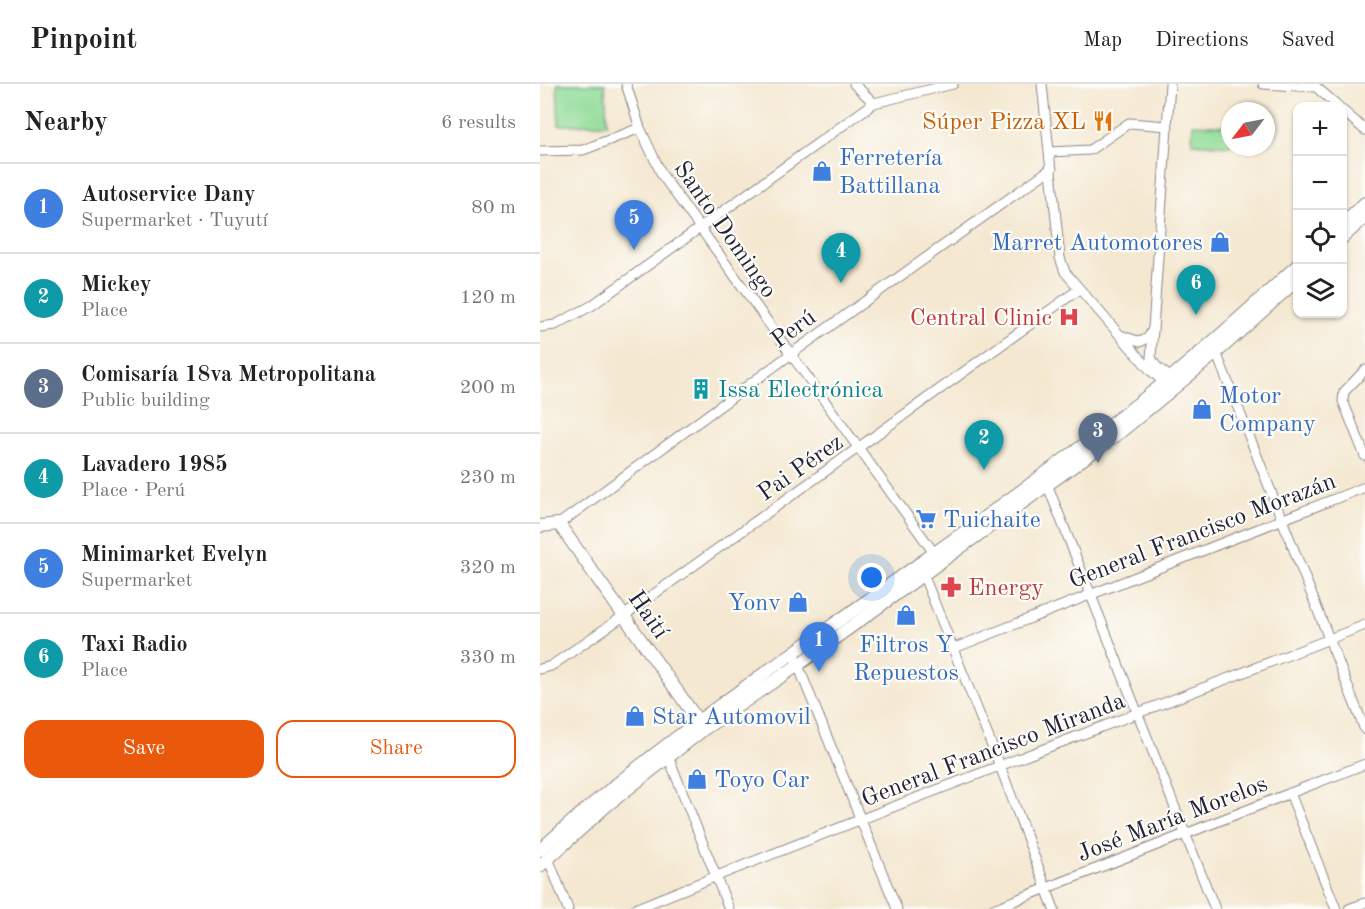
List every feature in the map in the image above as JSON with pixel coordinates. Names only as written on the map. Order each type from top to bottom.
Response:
[{"type":"main road","points":[[1347,219],[1365,203]]},
{"type":"main road","points":[[1347,233],[1365,217]]},
{"type":"main road","points":[[1214,348],[1293,270]]},
{"type":"main road","points":[[543,858],[633,769],[796,659],[1046,480],[1172,384],[1293,283]]},
{"type":"main road","points":[[540,526],[559,524]]},
{"type":"main road","name":"Haití","points":[[559,524],[701,724]]},
{"type":"main road","points":[[543,858],[668,756],[701,724]]},
{"type":"street","name":"Santo Domingo","points":[[626,84],[640,128],[662,175],[937,558]]},
{"type":"street","points":[[854,84],[874,104]]},
{"type":"street","points":[[540,327],[555,325],[591,306],[874,104],[953,84]]},
{"type":"street","points":[[1042,84],[1060,258],[1065,272],[1078,290],[1120,335],[1172,384]]},
{"type":"street","points":[[1170,84],[1151,358],[1172,384]]},
{"type":"street","points":[[1263,84],[1318,86],[1334,102]]},
{"type":"street","points":[[1347,114],[1365,130]]},
{"type":"street","points":[[1050,152],[1090,150],[1129,123],[1168,126]]},
{"type":"street","points":[[540,152],[583,150],[640,128]]},
{"type":"street","name":"Perú","points":[[559,524],[791,354],[1052,168]]},
{"type":"street","name":"Pai Pérez","points":[[540,669],[558,661],[625,615],[1078,290]]},
{"type":"street","points":[[1120,335],[1143,341],[1154,328]]},
{"type":"street","points":[[1214,348],[1365,730]]},
{"type":"street","points":[[1365,370],[1344,392],[1343,401],[1365,456]]},
{"type":"street","points":[[1046,480],[1215,909]]},
{"type":"street","name":"General Francisco Morazán","points":[[952,649],[1365,487]]},
{"type":"street","points":[[921,569],[1000,766],[1054,909]]},
{"type":"street","name":"General Francisco Miranda","points":[[635,909],[860,819],[1139,715],[1365,625]]},
{"type":"street","points":[[796,659],[897,909]]},
{"type":"street","points":[[668,756],[729,909]]},
{"type":"street","name":"José María Morelos","points":[[993,909],[1365,764]]},
{"type":"street","points":[[1290,793],[1336,909]]},
{"type":"street","points":[[543,858],[568,909]]},
{"type":"street","points":[[1349,909],[1365,903]]},
{"type":"green space","points":[[557,84],[605,84],[607,124],[559,125]]},
{"type":"green space","points":[[1193,124],[1221,126],[1221,145],[1192,143]]},
{"type":"place","name":"Súper Pizza XL","points":[[1103,121]]},
{"type":"place","name":"Ferretería Battillana","points":[[822,171]]},
{"type":"place","name":"Marret Automotores","points":[[1220,242]]},
{"type":"place","name":"Minimarket Evelyn","points":[[634,250]]},
{"type":"place","name":"Lavadero 1985","points":[[841,283]]},
{"type":"place","name":"Taxi Radio","points":[[1196,315]]},
{"type":"place","name":"Central Clinic","points":[[1069,317]]},
{"type":"place","name":"Issa Electrónica","points":[[701,389]]},
{"type":"place","name":"Motor Company","points":[[1202,409]]},
{"type":"place","name":"Comisaría 18va Metropolitana","points":[[1098,463]]},
{"type":"place","name":"Mickey","points":[[984,470]]},
{"type":"place","name":"Tuichaite","points":[[926,519]]},
{"type":"place","name":"Energy","points":[[951,587]]},
{"type":"place","name":"Yonv","points":[[798,602]]},
{"type":"place","name":"Filtros Y Repuestos","points":[[906,615]]},
{"type":"place","name":"Autoservice Dany","points":[[819,672]]},
{"type":"place","name":"Star Automovil","points":[[635,716]]},
{"type":"place","name":"Toyo Car","points":[[697,779]]}]
